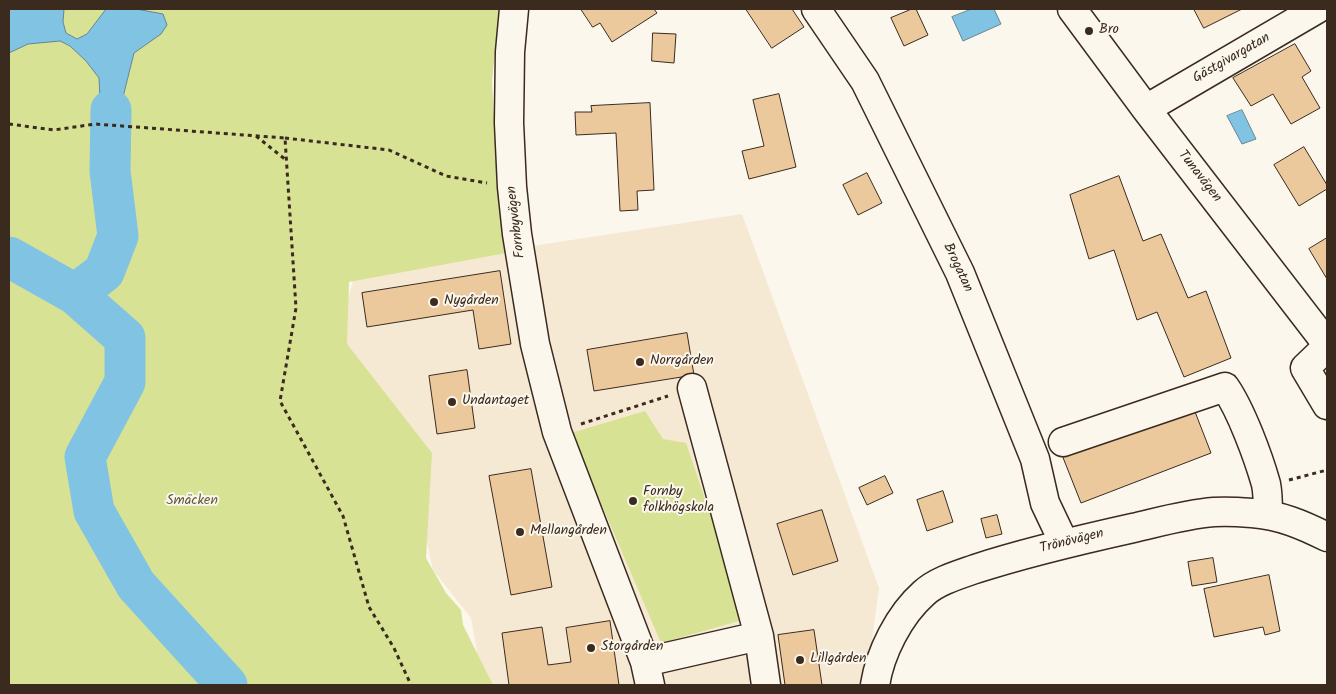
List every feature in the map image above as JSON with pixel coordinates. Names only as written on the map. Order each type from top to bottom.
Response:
[{"type":"street","name":"Fornbyvägen","points":[[514,9],[510,52],[509,114],[512,188],[517,234],[535,344],[557,432],[648,674]]},
{"type":"street","name":"Brogatan","points":[[816,9],[865,81],[960,272],[1034,459],[1045,503],[1064,543]]},
{"type":"street","name":"Tunavägen","points":[[1072,9],[1327,346]]},
{"type":"street","name":"Gästgivargatan","points":[[1146,109],[1317,9]]},
{"type":"street","points":[[1327,346],[1305,368],[1327,405]]},
{"type":"street","points":[[1063,442],[1226,387],[1252,444],[1266,486],[1268,515]]},
{"type":"street","points":[[692,388],[759,636],[766,685]]},
{"type":"street","name":"Trönövägen","points":[[875,685],[883,656],[894,632],[907,611],[924,592],[948,578],[1064,543],[1175,518],[1214,512],[1253,512],[1280,516],[1300,523],[1327,537]]},
{"type":"street","points":[[648,674],[759,636]]},
{"type":"path","points":[[9,124],[54,130],[95,124],[125,126],[285,138],[389,150],[446,176],[512,188]]},
{"type":"path","points":[[256,136],[286,160]]},
{"type":"path","points":[[285,138],[296,308],[280,401],[343,516],[369,607],[394,648],[411,685]]},
{"type":"path","points":[[557,432],[692,388]]},
{"type":"shaded area","name":"Fornby folkhögskola","points":[[742,214],[879,588],[866,685],[483,685],[471,618],[433,570],[403,432],[332,360],[355,273]]},
{"type":"green space","name":"Smäcken","points":[[9,9],[499,9],[492,82],[497,162],[506,253],[349,282],[347,344],[432,453],[426,558],[446,593],[461,610],[463,625],[493,685],[9,685]]},
{"type":"green space","points":[[645,411],[663,439],[686,443],[746,619],[661,643],[571,433]]},
{"type":"water","points":[[9,9],[64,9],[63,22],[66,33],[77,39],[87,34],[106,9],[136,9],[163,14],[167,25],[161,34],[134,53],[123,97],[118,107],[111,110],[107,109],[100,100],[99,78],[86,61],[70,46],[60,41],[28,44],[9,53]]},
{"type":"water","points":[[972,9],[994,9],[1001,24],[963,41],[952,17]]},
{"type":"water","points":[[1242,110],[1256,139],[1242,144],[1227,116]]},
{"type":"building","points":[[581,9],[654,9],[657,13],[612,42],[600,23],[593,27]]},
{"type":"building","points":[[746,9],[792,9],[804,27],[772,48]]},
{"type":"building","points":[[916,9],[928,35],[904,46],[891,18]]},
{"type":"building","points":[[1194,9],[1242,9],[1204,28]]},
{"type":"building","points":[[653,33],[676,34],[674,63],[652,61]]},
{"type":"building","points":[[1295,44],[1311,71],[1302,77],[1320,108],[1291,124],[1273,94],[1251,106],[1233,78]]},
{"type":"building","points":[[779,94],[796,167],[749,179],[742,151],[764,146],[753,100]]},
{"type":"building","points":[[650,103],[654,190],[637,191],[638,210],[620,211],[616,133],[576,135],[575,112],[592,112],[591,106]]},
{"type":"building","points":[[1304,147],[1327,185],[1327,189],[1299,206],[1274,165]]},
{"type":"building","points":[[867,173],[882,203],[858,215],[843,185]]},
{"type":"building","points":[[1119,176],[1143,241],[1161,234],[1188,298],[1206,291],[1231,358],[1184,377],[1157,312],[1137,320],[1114,250],[1089,259],[1070,195]]},
{"type":"building","points":[[1327,238],[1327,279],[1309,249]]},
{"type":"building","name":"Nygården","points":[[500,271],[511,344],[479,349],[473,310],[367,327],[362,293]]},
{"type":"building","name":"Norrgården","points":[[687,333],[694,375],[594,391],[587,350]]},
{"type":"building","name":"Undantaget","points":[[467,370],[475,428],[437,434],[429,376]]},
{"type":"building","points":[[1192,404],[1211,453],[1081,503],[1062,455]]},
{"type":"building","name":"Mellangården","points":[[531,469],[552,587],[511,595],[489,476]]},
{"type":"building","points":[[885,476],[893,493],[867,505],[859,488]]},
{"type":"building","points":[[943,491],[953,522],[927,531],[917,500]]},
{"type":"building","points":[[822,510],[838,561],[793,575],[777,524]]},
{"type":"building","points":[[997,515],[1002,534],[986,538],[981,519]]},
{"type":"building","points":[[1213,558],[1217,582],[1192,586],[1188,562]]},
{"type":"building","points":[[1269,575],[1280,631],[1265,635],[1263,627],[1214,637],[1204,589]]},
{"type":"building","name":"Storgården","points":[[610,621],[619,685],[509,685],[502,633],[542,627],[548,665],[571,662],[566,628]]},
{"type":"building","name":"Lillgården","points":[[814,630],[822,685],[785,685],[778,635]]},
{"type":"waterway","points":[[75,294],[104,272],[118,236],[110,171],[111,110]]},
{"type":"waterway","points":[[9,257],[75,294],[125,338],[125,382],[85,457],[94,511],[136,585],[227,685]]},
{"type":"place","name":"Bro","points":[[1089,31]]},
{"type":"place","name":"Nygården","points":[[434,302]]},
{"type":"place","name":"Norrgården","points":[[640,362]]},
{"type":"place","name":"Undantaget","points":[[452,402]]},
{"type":"place","name":"Fornby folkhögskola","points":[[633,501]]},
{"type":"place","name":"Mellangården","points":[[520,532]]},
{"type":"place","name":"Storgården","points":[[591,648]]},
{"type":"place","name":"Lillgården","points":[[800,660]]}]
